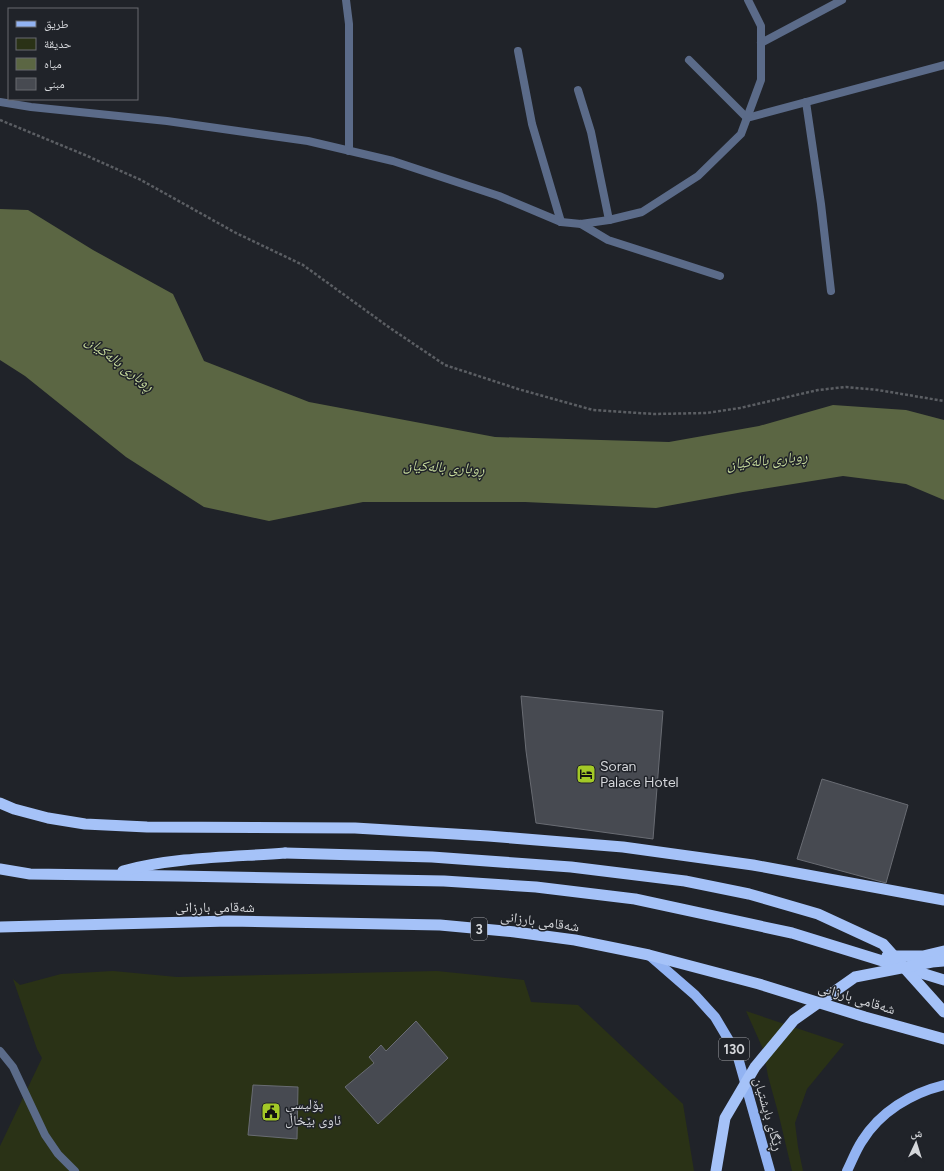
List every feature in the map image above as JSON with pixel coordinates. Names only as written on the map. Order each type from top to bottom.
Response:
[{"type":"highway","points":[[0,803],[14,809],[48,818],[85,824],[147,827],[355,828],[488,836],[623,847],[753,865],[944,900]]},
{"type":"highway","points":[[109,875],[142,866],[182,861],[285,853],[432,857],[570,867],[685,881],[749,894],[818,914],[883,944],[944,1012]]},
{"type":"highway","points":[[0,869],[30,874],[444,881],[536,887],[635,899],[792,933],[944,980]]},
{"type":"highway","name":"شەقامی بارزانی","points":[[0,927],[229,921],[440,925],[515,932],[568,939],[649,955],[759,984],[865,1018],[944,1039]]},
{"type":"highway","points":[[850,951],[873,955],[906,956],[923,956],[944,951]]},
{"type":"highway","points":[[716,1171],[725,1118],[755,1067],[794,1020],[855,977],[944,961]]},
{"type":"main road","name":"ڕێگای باپشتیان","points":[[649,955],[695,995],[715,1017],[737,1054],[770,1171]]},
{"type":"main road","points":[[847,1171],[862,1141],[877,1122],[900,1102],[930,1088],[944,1085]]},
{"type":"street","points":[[346,0],[350,24],[349,151]]},
{"type":"street","points":[[0,102],[32,107],[175,122],[308,142],[393,161],[499,196],[561,222],[581,224],[609,220],[642,212],[698,176],[741,134],[761,80],[761,26],[748,0]]},
{"type":"street","points":[[761,43],[842,0]]},
{"type":"street","points":[[518,50],[532,124],[561,222]]},
{"type":"street","points":[[689,60],[747,118]]},
{"type":"street","points":[[747,118],[944,65]]},
{"type":"street","points":[[578,90],[591,132],[609,220]]},
{"type":"street","points":[[806,102],[821,204],[831,291]]},
{"type":"street","points":[[581,224],[608,240],[720,276]]},
{"type":"street","points":[[0,1051],[13,1067],[45,1135],[58,1154],[75,1171]]},
{"type":"path","points":[[0,120],[85,154],[141,180],[236,233],[303,265],[390,328],[445,365],[518,389],[593,410],[654,414],[707,413],[740,408],[818,390],[846,387],[878,390],[944,401]]},
{"type":"green space","points":[[113,971],[177,977],[437,971],[524,980],[531,1002],[578,1005],[683,1104],[694,1171],[0,1171],[0,1146],[42,1058],[37,1049],[13,979],[20,985],[61,974]]},
{"type":"green space","points":[[746,1011],[844,1044],[807,1089],[795,1123],[803,1171],[792,1171],[768,1076],[763,1049]]},
{"type":"water","name":"ڕوباری بالەکیان","points":[[0,209],[28,210],[93,250],[173,294],[204,361],[309,402],[495,437],[669,442],[759,426],[833,405],[906,410],[944,420],[944,500],[906,484],[843,476],[656,508],[525,502],[363,502],[269,521],[204,507],[126,457],[25,376],[0,360]]},
{"type":"building","points":[[521,696],[663,711],[653,839],[536,823],[526,751]]},
{"type":"building","points":[[822,779],[908,805],[886,883],[797,859]]},
{"type":"building","points":[[416,1021],[448,1058],[378,1124],[345,1087],[374,1063],[369,1057],[381,1045],[386,1051]]},
{"type":"building","points":[[253,1085],[298,1087],[297,1139],[248,1135]]},
{"type":"place","name":"Soran Palace Hotel","points":[[586,774]]},
{"type":"place","name":"پۆلیسی ئاوی بێخاڵ","points":[[271,1112]]}]
